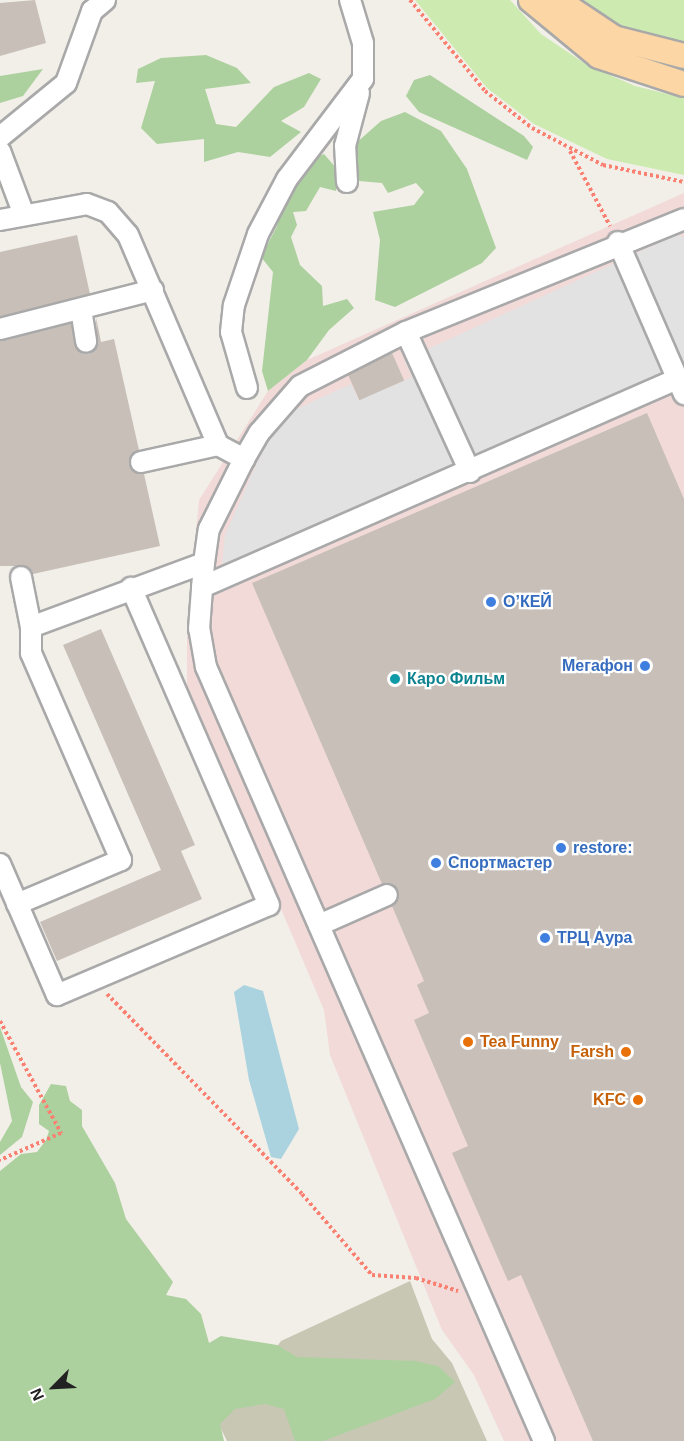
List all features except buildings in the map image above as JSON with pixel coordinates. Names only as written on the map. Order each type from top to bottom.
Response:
[{"type":"main road","points":[[531,0],[598,56],[684,84]]},
{"type":"main road","points":[[557,0],[614,38],[684,56]]},
{"type":"lane","points":[[347,182],[345,146],[363,79],[363,43],[350,0]]},
{"type":"lane","points":[[0,137],[66,83],[93,4]]},
{"type":"lane","points":[[247,388],[231,332],[234,305],[258,234],[287,179],[363,79]]},
{"type":"lane","points":[[0,151],[24,215]]},
{"type":"lane","points":[[0,220],[87,204],[108,212],[128,236],[218,445],[244,459]]},
{"type":"lane","points":[[544,1441],[206,667],[199,629],[204,563],[209,529],[244,459],[300,386],[406,332],[618,242],[684,219]]},
{"type":"lane","points":[[202,587],[470,472],[681,387],[618,242]]},
{"type":"lane","points":[[0,329],[153,290]]},
{"type":"lane","points":[[81,309],[86,342]]},
{"type":"lane","points":[[406,332],[470,472]]},
{"type":"lane","points":[[141,462],[218,445]]},
{"type":"lane","points":[[31,627],[131,588],[204,563]]},
{"type":"lane","points":[[17,904],[122,860],[31,652],[31,627],[21,577]]},
{"type":"lane","points":[[0,864],[57,995],[269,905],[131,588]]},
{"type":"lane","points":[[319,925],[387,895]]},
{"type":"path","points":[[410,0],[485,91],[570,150],[603,165],[684,182]]},
{"type":"path","points":[[570,150],[618,242]]},
{"type":"path","points":[[93,980],[302,1194],[372,1275],[416,1278],[482,1298]]},
{"type":"path","points":[[0,1021],[61,1132],[0,1160]]},
{"type":"shaded area","points":[[684,193],[684,1441],[504,1441],[474,1375],[442,1330],[330,1055],[324,1010],[187,688],[187,629],[199,500],[268,391],[307,360]]},
{"type":"shaded area","points":[[676,235],[684,237],[684,369],[222,565],[225,535],[267,440],[292,411],[351,384],[359,400],[412,377],[404,360]]},
{"type":"shaded area","points":[[410,1281],[432,1339],[452,1363],[487,1441],[227,1441],[219,1425],[281,1341]]},
{"type":"green space","points":[[415,0],[510,0],[541,34],[587,65],[635,86],[684,98],[684,175],[607,159],[534,124],[487,88]]},
{"type":"green space","points":[[575,0],[684,0],[684,45],[622,32]]},
{"type":"green space","points":[[206,55],[237,68],[251,83],[205,89],[216,124],[236,127],[274,87],[309,73],[321,79],[304,107],[281,121],[301,132],[270,157],[238,152],[204,162],[204,139],[157,144],[141,128],[155,81],[136,83],[138,69],[161,58]]},
{"type":"green space","points":[[43,69],[23,96],[0,103],[0,76]]},
{"type":"green space","points":[[430,75],[524,136],[533,147],[527,160],[419,112],[406,96],[414,80]]},
{"type":"green space","points":[[405,112],[441,131],[467,169],[496,248],[482,263],[395,307],[375,300],[380,240],[373,212],[414,205],[424,192],[416,183],[388,193],[382,183],[359,181],[355,144],[381,121]]},
{"type":"green space","points":[[324,154],[338,170],[336,191],[320,187],[306,211],[293,212],[297,225],[291,237],[300,265],[322,286],[323,306],[347,299],[354,308],[329,330],[307,360],[268,391],[262,371],[273,272],[261,257],[277,226],[280,205],[312,159]]},
{"type":"green space","points":[[0,1027],[21,1087],[33,1102],[22,1137],[0,1155],[0,1142],[12,1121],[0,1063]]},
{"type":"green space","points":[[51,1084],[66,1086],[70,1101],[82,1110],[82,1126],[115,1183],[126,1219],[173,1282],[166,1295],[186,1299],[201,1314],[209,1343],[221,1336],[277,1345],[297,1357],[415,1361],[438,1366],[455,1382],[435,1399],[323,1441],[295,1441],[284,1409],[265,1404],[235,1409],[220,1424],[224,1441],[0,1441],[0,1171],[21,1154],[37,1152],[46,1140],[49,1131],[39,1124],[39,1105]]},
{"type":"water","points":[[244,985],[263,991],[299,1129],[281,1159],[271,1157],[249,1080],[234,992]]},
{"type":"place","name":"О’КЕЙ","points":[[491,602]]},
{"type":"place","name":"Мегафон","points":[[645,666]]},
{"type":"place","name":"Каро Фильм","points":[[395,679]]},
{"type":"place","name":"restore:","points":[[561,848]]},
{"type":"place","name":"Спортмастер","points":[[436,863]]},
{"type":"place","name":"ТРЦ Аура","points":[[545,938]]},
{"type":"place","name":"Tea Funny","points":[[468,1042]]},
{"type":"place","name":"Farsh","points":[[626,1052]]},
{"type":"place","name":"KFC","points":[[638,1100]]}]
